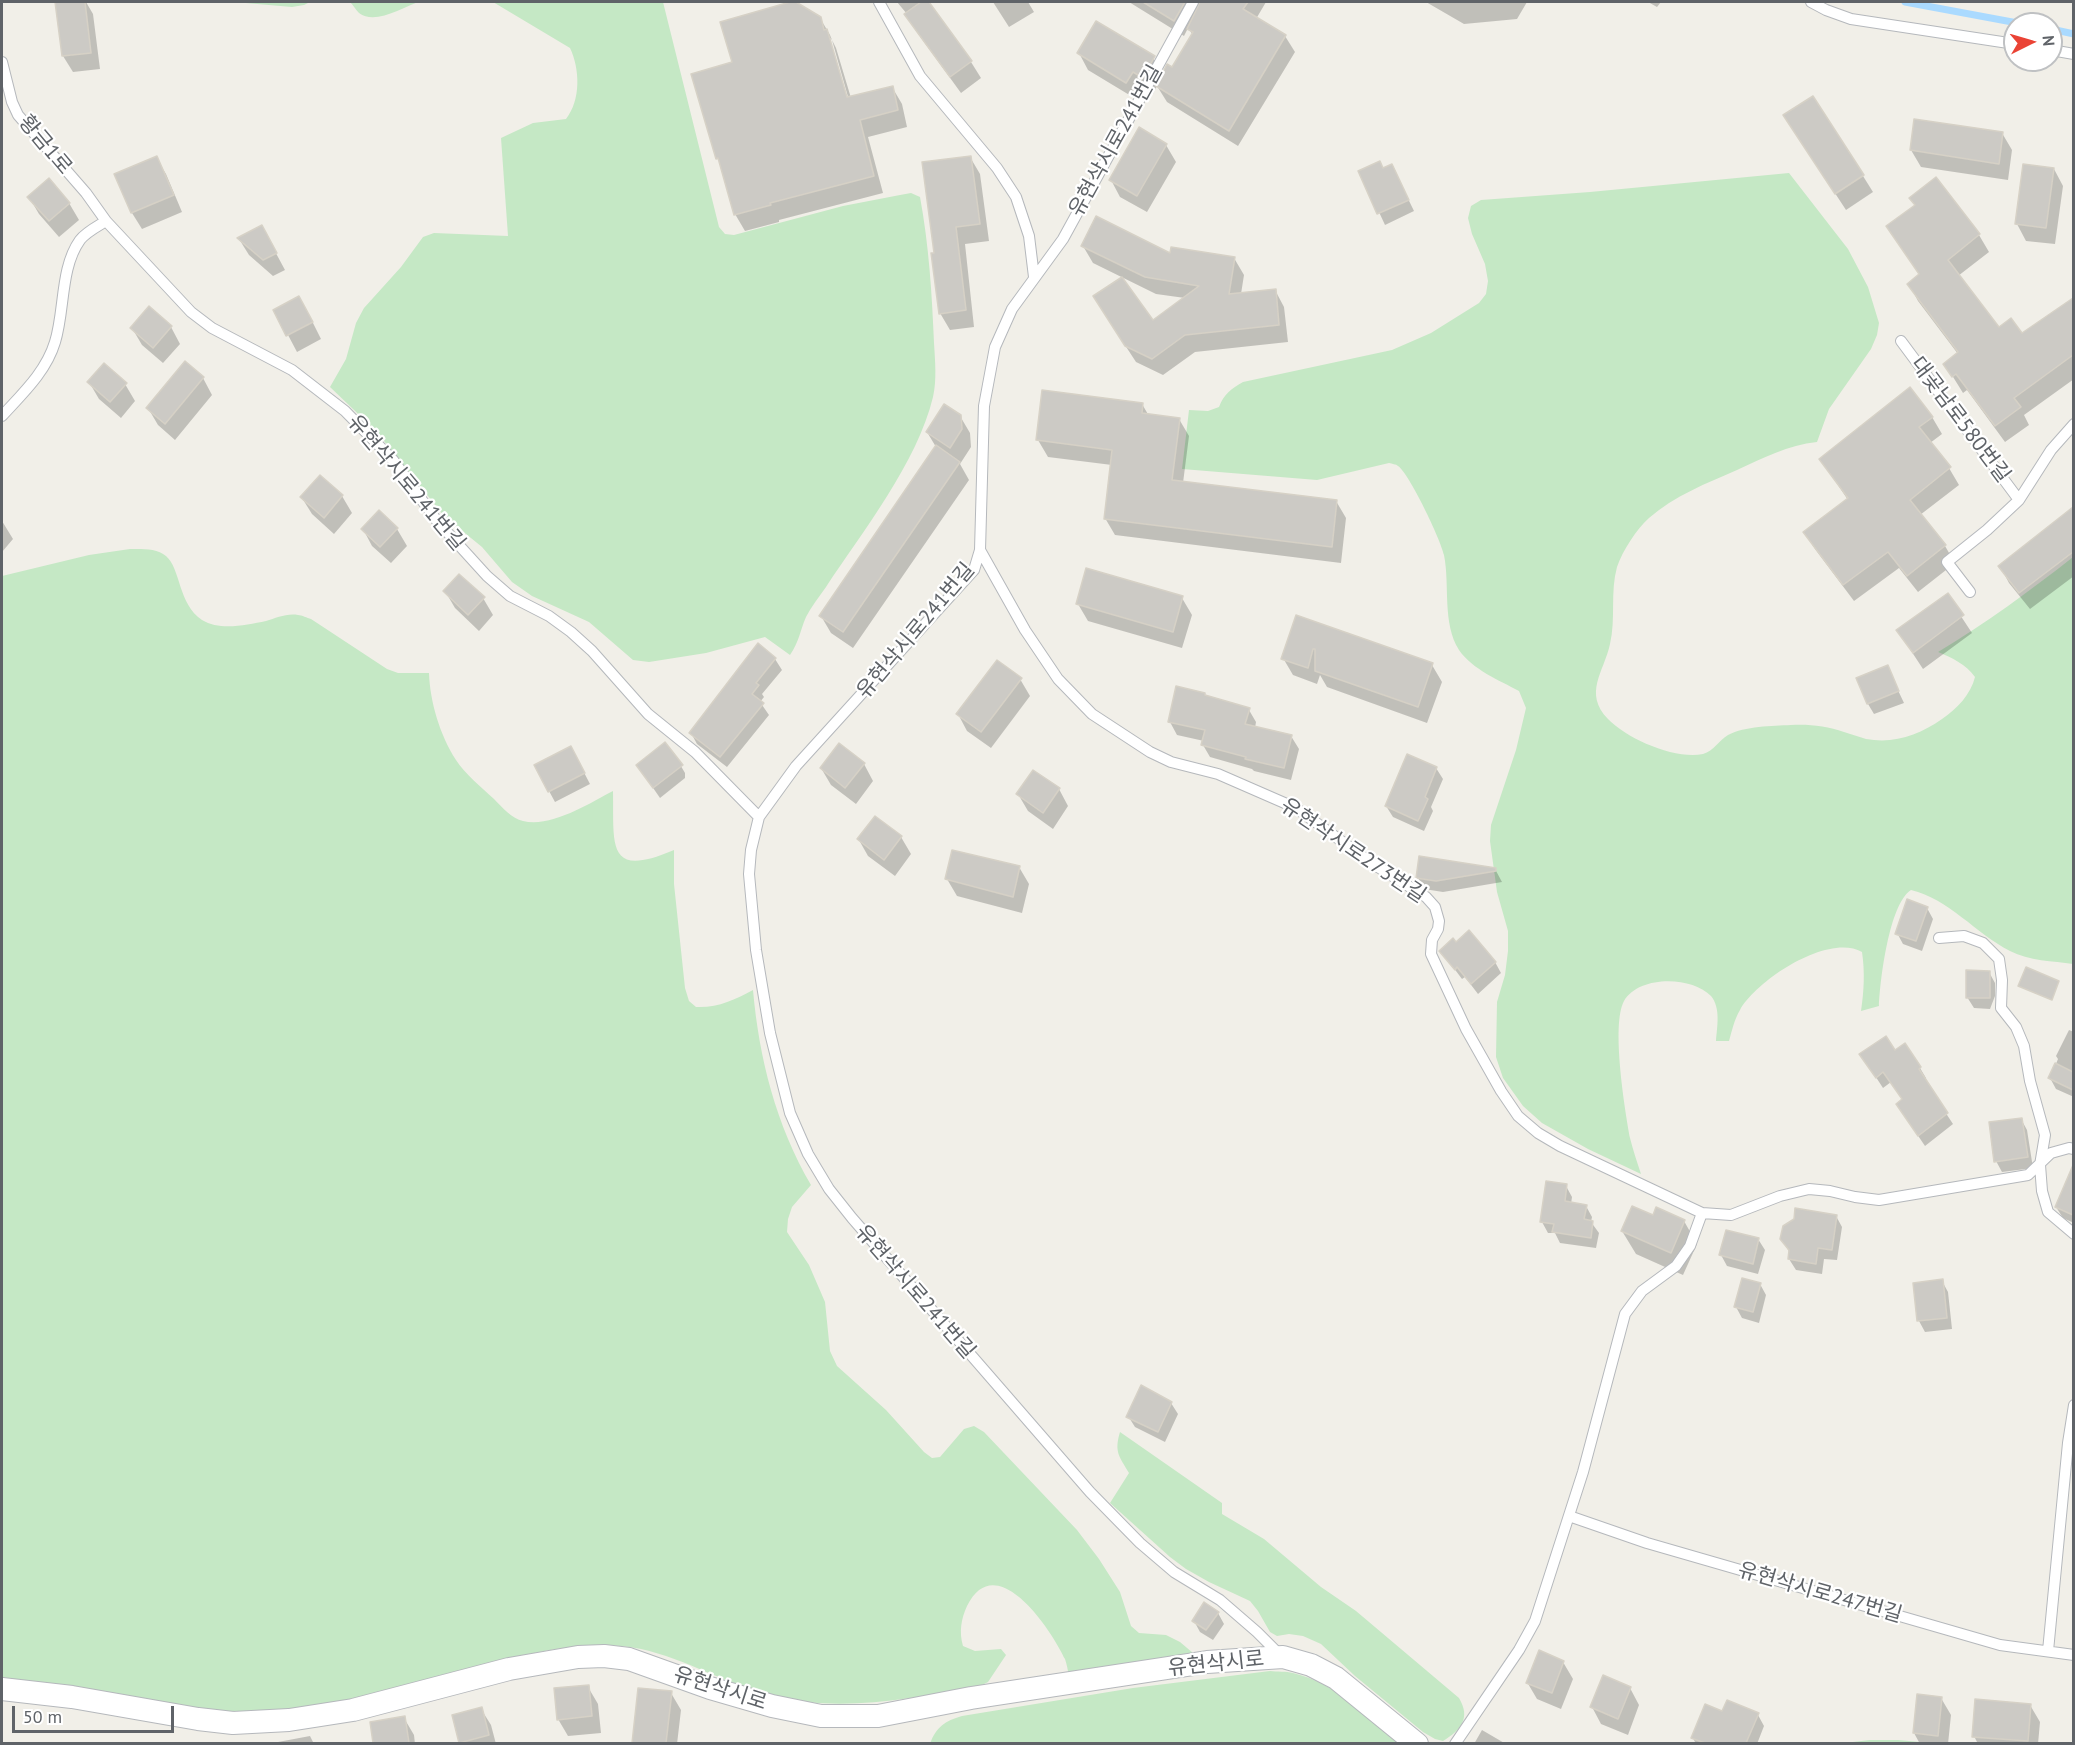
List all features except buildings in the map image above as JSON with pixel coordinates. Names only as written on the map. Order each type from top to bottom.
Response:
[{"type":"street","name":"유현삭시로","points":[[2,1689],[72,1697],[198,1719],[233,1723],[278,1721],[353,1710],[509,1669],[578,1657],[604,1656],[629,1659],[710,1688],[772,1706],[821,1716],[878,1716],[971,1698],[1207,1662],[1282,1657],[1311,1665],[1336,1678],[1417,1743]]},
{"type":"lane","points":[[879,2],[920,76],[997,168],[1016,197],[1029,236],[1034,277]]},
{"type":"lane","name":"유현삭시로241번길","points":[[1193,2],[1063,238],[1012,309],[995,347],[984,406],[981,550],[974,570],[796,766],[759,817],[749,874],[756,951],[770,1034],[790,1113],[808,1154],[829,1189],[1090,1492],[1140,1543],[1174,1572],[1220,1600],[1282,1657]]},
{"type":"lane","points":[[1811,2],[1851,19],[2003,42]]},
{"type":"lane","name":"황금1로","points":[[2,62],[12,102],[18,115],[86,193],[106,221]]},
{"type":"lane","points":[[2,416],[41,373],[55,344],[62,312],[66,276],[72,255],[81,238],[106,221]]},
{"type":"lane","name":"유현삭시로241번길","points":[[106,221],[191,312],[212,328],[292,370],[345,411],[393,460],[437,521],[487,576],[510,596],[549,616],[572,632],[648,714],[695,752],[759,817]]},
{"type":"lane","name":"대곶남로580번길","points":[[1901,341],[2019,500]]},
{"type":"lane","name":"대곶남로580번길","points":[[1970,592],[1947,562],[1988,530],[2019,500],[2051,450],[2073,424]]},
{"type":"lane","name":"유현삭시로273번길","points":[[981,550],[1025,630],[1058,679],[1092,714],[1150,752],[1171,762],[1218,774],[1296,808],[1373,864],[1426,897],[1439,914],[1438,929],[1431,940],[1431,954],[1466,1029],[1501,1092],[1518,1116],[1538,1133],[1560,1146],[1702,1213],[1731,1215],[1780,1196],[1809,1189],[1879,1200],[1920,1195],[2028,1175],[2051,1153],[2068,1148],[2073,1149]]},
{"type":"lane","points":[[1939,938],[1964,936],[1983,943],[1999,959],[2002,980],[2001,1008],[2016,1027],[2024,1046],[2030,1081],[2045,1136],[2040,1166],[2042,1191],[2048,1212],[2073,1234]]},
{"type":"lane","points":[[1455,1743],[1519,1650],[1535,1621],[1583,1472],[1625,1314],[1642,1291],[1676,1266],[1690,1246],[1702,1213]]},
{"type":"lane","points":[[2048,1651],[2073,1405]]},
{"type":"lane","name":"유현삭시로247번길","points":[[1569,1516],[1647,1543],[2000,1645],[2023,1650],[2073,1655]]},
{"type":"green space","points":[[234,2],[310,2],[292,7]]},
{"type":"green space","points":[[350,2],[418,2],[388,14],[373,17],[359,13]]},
{"type":"green space","points":[[493,2],[663,2],[719,227],[725,234],[734,235],[843,206],[900,195],[911,193],[920,197],[931,288],[935,370],[933,397],[915,447],[902,471],[872,520],[810,610],[790,655],[765,637],[706,653],[649,662],[633,660],[589,622],[532,596],[512,582],[482,547],[444,516],[376,431],[330,387],[346,359],[356,323],[364,308],[401,267],[423,237],[434,233],[508,236],[501,138],[533,123],[566,119],[571,111],[576,94],[577,75],[570,48]]},
{"type":"green space","points":[[1789,173],[1848,249],[1868,287],[1879,323],[1877,335],[1871,349],[1829,409],[1817,442],[1776,453],[1691,491],[1659,510],[1635,534],[1617,567],[1612,635],[1597,682],[1597,700],[1608,719],[1627,734],[1652,746],[1679,754],[1703,754],[1735,732],[1767,726],[1818,726],[1877,740],[1906,737],[1924,730],[1948,715],[1963,701],[1973,683],[1975,677],[1967,668],[1938,652],[1973,630],[2073,557],[2073,964],[2033,959],[2010,951],[1938,901],[1911,890],[1903,898],[1891,926],[1881,979],[1879,1006],[1861,1011],[1864,982],[1862,952],[1848,948],[1831,949],[1813,954],[1777,973],[1749,998],[1740,1010],[1729,1041],[1716,1041],[1718,1018],[1716,1006],[1711,996],[1702,989],[1679,982],[1666,981],[1641,986],[1624,1001],[1620,1013],[1619,1048],[1630,1138],[1641,1174],[1588,1149],[1542,1123],[1523,1106],[1503,1078],[1496,1057],[1497,1002],[1505,975],[1508,931],[1497,892],[1490,841],[1491,825],[1516,750],[1526,708],[1519,691],[1479,669],[1459,650],[1448,616],[1446,567],[1442,547],[1417,493],[1403,471],[1395,464],[1389,463],[1317,480],[1182,469],[1189,410],[1208,411],[1219,407],[1228,392],[1243,382],[1392,350],[1431,333],[1479,303],[1486,294],[1488,281],[1485,264],[1468,218],[1471,206],[1481,200]]},
{"type":"green space","points":[[130,549],[154,550],[166,556],[175,569],[188,605],[202,620],[209,623],[233,626],[266,621],[286,615],[301,615],[311,619],[387,669],[398,673],[429,673],[431,695],[437,718],[456,760],[515,818],[534,822],[558,818],[613,791],[615,841],[618,852],[625,859],[636,861],[674,850],[674,884],[685,988],[689,1001],[696,1007],[719,1005],[753,990],[760,1041],[771,1090],[788,1139],[811,1185],[792,1207],[787,1232],[809,1265],[825,1302],[830,1351],[837,1366],[886,1410],[932,1458],[940,1457],[964,1429],[974,1426],[984,1432],[1077,1530],[1099,1559],[1120,1592],[1131,1626],[1139,1633],[1166,1635],[1180,1642],[1193,1653],[1069,1677],[1065,1659],[1035,1613],[1022,1599],[1007,1589],[993,1585],[979,1590],[967,1606],[961,1631],[963,1646],[975,1651],[1001,1649],[1006,1655],[988,1682],[976,1688],[875,1702],[824,1703],[773,1696],[658,1653],[616,1646],[573,1647],[537,1652],[358,1698],[302,1708],[265,1711],[202,1711],[2,1677],[2,576],[89,555]]},
{"type":"green space","points":[[1120,1432],[1222,1503],[1222,1514],[1264,1539],[1321,1587],[1356,1611],[1459,1698],[1464,1717],[1459,1728],[1443,1741],[1423,1732],[1355,1676],[1321,1644],[1303,1636],[1289,1634],[1277,1636],[1270,1632],[1250,1601],[1209,1582],[1170,1557],[1110,1503],[1129,1473],[1118,1454],[1117,1444]]},
{"type":"green space","points":[[1270,1671],[1293,1673],[1324,1685],[1351,1702],[1403,1744],[930,1744],[935,1733],[942,1726],[962,1716],[1133,1688]]},
{"type":"green space","points":[[1898,1740],[1931,1743],[1844,1743]]},
{"type":"waterway","points":[[1905,2],[2003,20]]},
{"type":"waterway","points":[[2063,32],[2074,34]]}]
